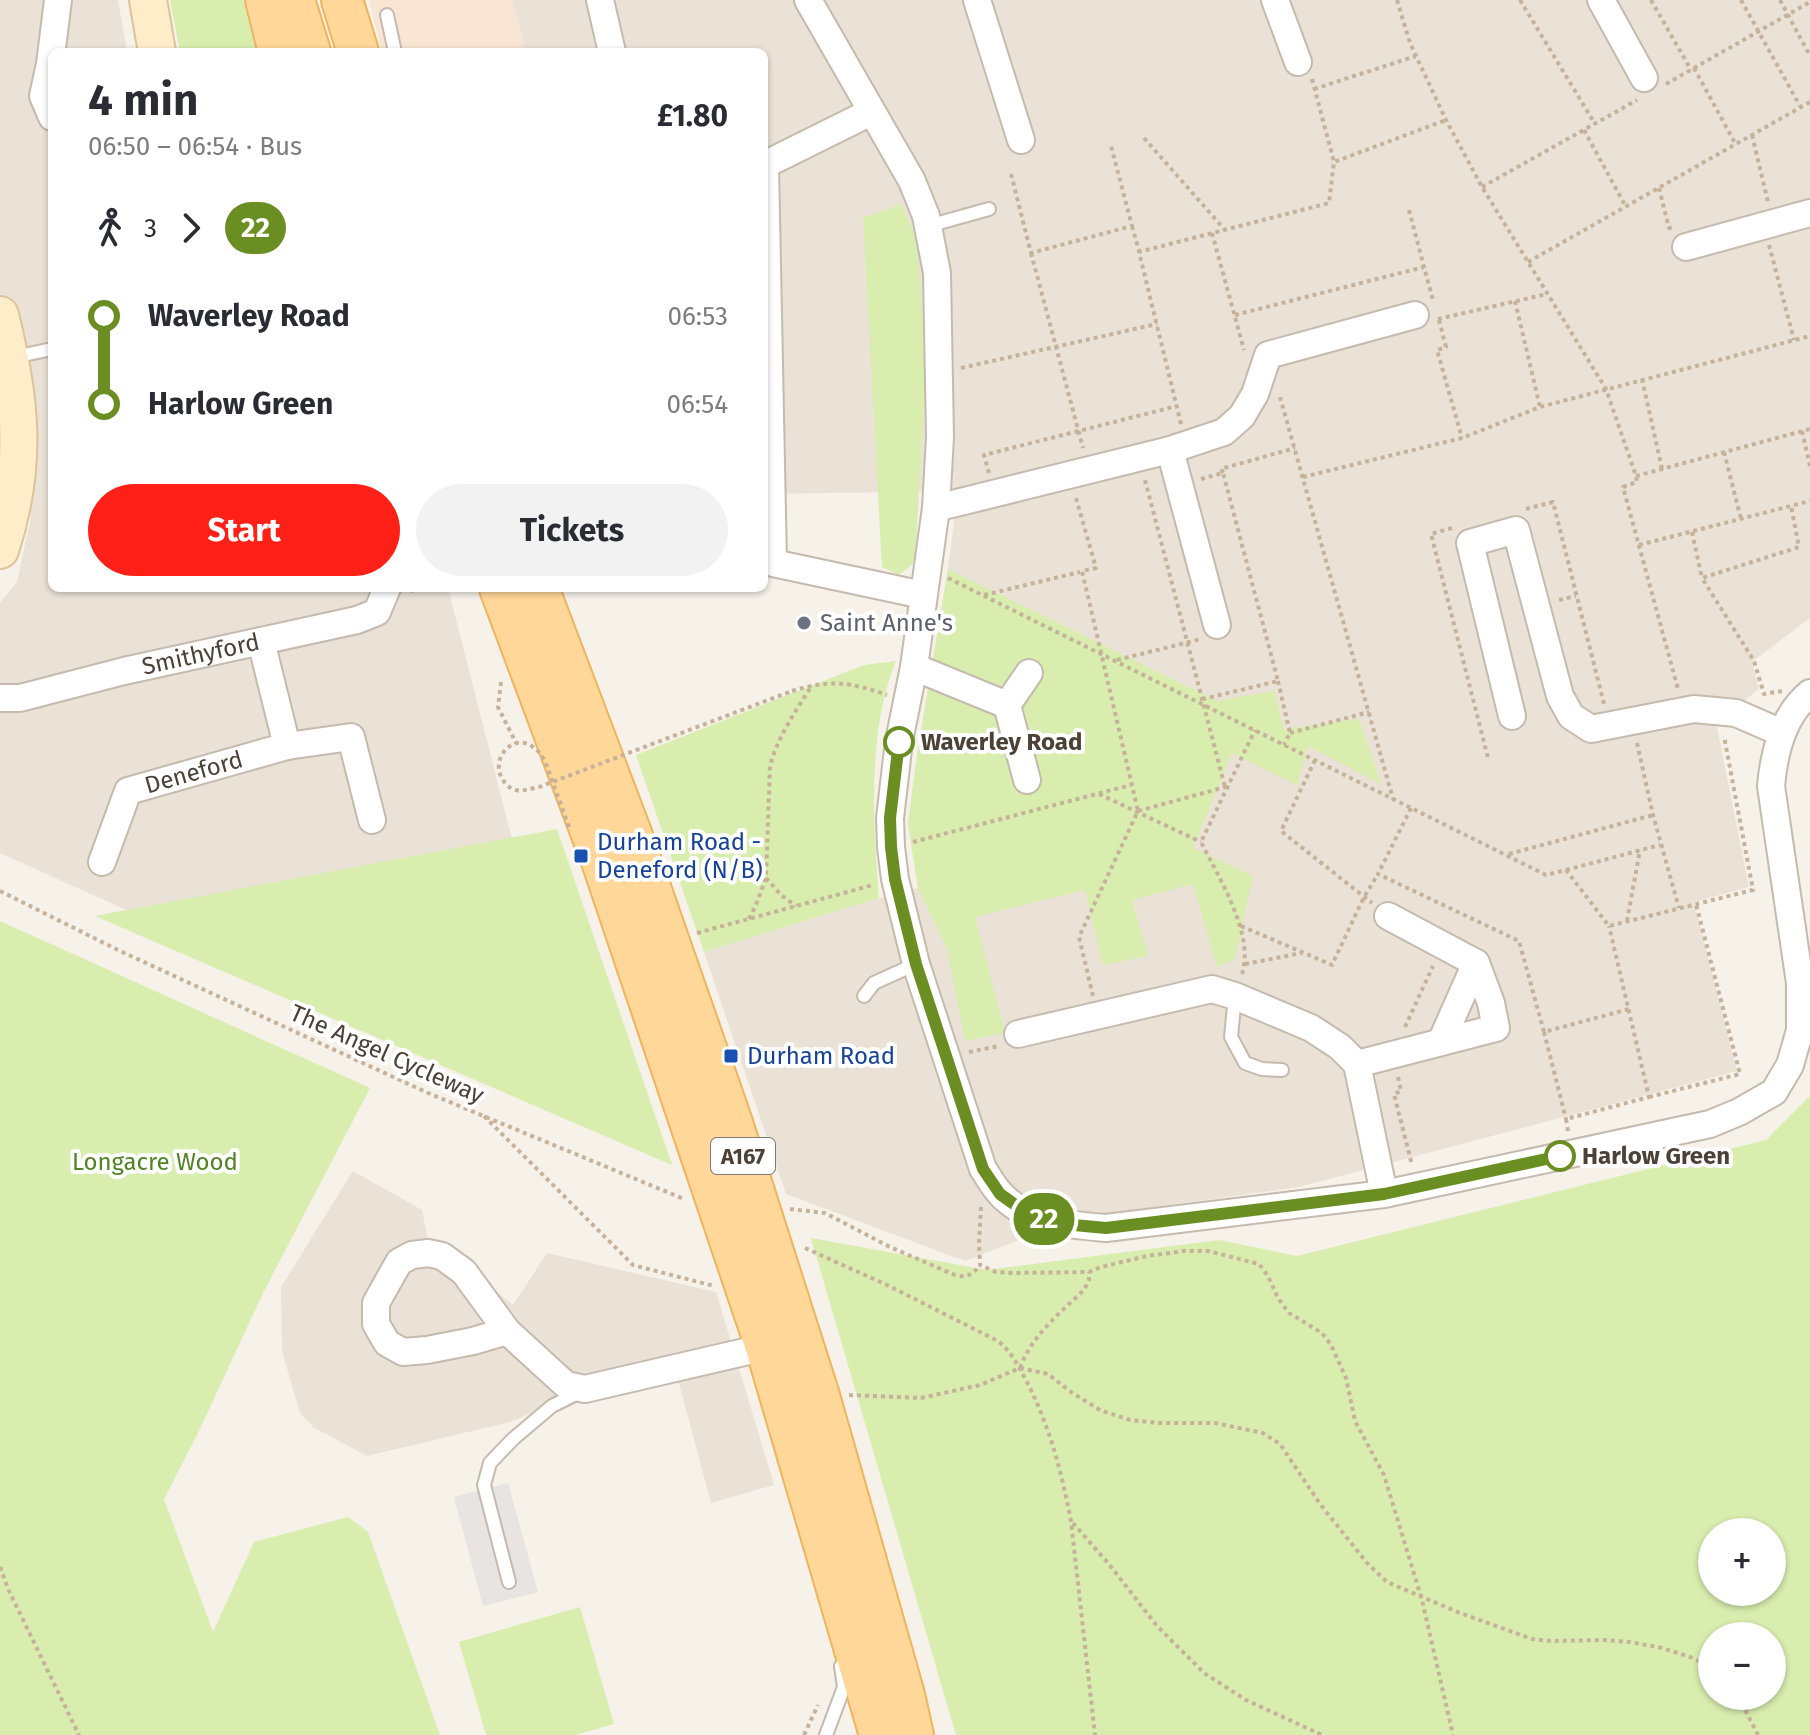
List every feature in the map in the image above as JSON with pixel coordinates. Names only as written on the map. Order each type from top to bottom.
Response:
[{"type":"main road","points":[[266,0],[278,48]]},
{"type":"main road","points":[[294,0],[309,48]]},
{"type":"main road","points":[[342,0],[357,48]]},
{"type":"main road","name":"A167","points":[[501,592],[602,861],[766,1347],[880,1735]]},
{"type":"main road","name":"A167","points":[[540,592],[632,836],[731,1120],[823,1411],[913,1735]]},
{"type":"street","points":[[52,48],[58,0]]},
{"type":"street","points":[[148,0],[156,48]]},
{"type":"street","points":[[600,0],[611,48]]},
{"type":"street","points":[[808,0],[912,181],[926,216],[937,273],[940,437],[936,508],[914,667],[899,741],[890,818],[891,847],[895,879],[916,964],[983,1169],[1000,1194],[1028,1214],[1063,1224],[1106,1228],[1384,1194],[1710,1124],[1774,1092],[1790,1065],[1800,1030],[1800,983],[1771,786],[1782,733],[1800,701],[1802,690]]},
{"type":"street","points":[[977,0],[1021,140]]},
{"type":"street","points":[[1275,0],[1298,62]]},
{"type":"street","points":[[1601,0],[1644,78]]},
{"type":"street","points":[[48,73],[43,96],[48,108]]},
{"type":"street","points":[[768,163],[871,112]]},
{"type":"street","points":[[1686,247],[1810,213]]},
{"type":"street","points":[[0,315],[11,357],[19,416],[19,447],[12,506],[0,550]]},
{"type":"street","points":[[936,508],[1179,448],[1224,432],[1242,416],[1255,394],[1268,355],[1427,317]]},
{"type":"street","points":[[768,342],[773,563],[923,595]]},
{"type":"street","points":[[1179,448],[1180,484],[1217,625]]},
{"type":"street","points":[[1512,716],[1470,543],[1516,530],[1560,696],[1571,716],[1591,729],[1694,709],[1719,711],[1736,713],[1782,733]]},
{"type":"street","name":"Smithyford","points":[[0,698],[20,698],[124,671],[357,620],[377,612],[385,592]]},
{"type":"street","points":[[261,641],[287,746]]},
{"type":"street","points":[[914,667],[1007,705]]},
{"type":"street","points":[[1027,780],[1007,705],[1029,673]]},
{"type":"street","name":"Deneford","points":[[102,862],[128,791],[287,746],[351,737],[372,820]]},
{"type":"street","points":[[1357,1064],[1496,1028],[1491,1003],[1476,963],[1388,916]]},
{"type":"street","points":[[1441,1042],[1476,963]]},
{"type":"street","points":[[1018,1034],[1212,989],[1311,1028],[1340,1047],[1357,1064],[1384,1194]]},
{"type":"street","points":[[507,1331],[473,1341],[403,1352],[387,1343],[376,1324],[376,1303],[399,1262],[412,1255],[428,1253],[442,1256],[464,1272],[507,1331],[566,1385],[585,1389],[766,1347]]},
{"type":"lane","points":[[387,15],[394,48]]},
{"type":"lane","points":[[928,226],[989,209]]},
{"type":"lane","points":[[11,357],[48,350]]},
{"type":"lane","points":[[864,996],[874,983],[916,964]]},
{"type":"lane","points":[[1235,996],[1231,1037],[1245,1063],[1262,1069],[1282,1070]]},
{"type":"lane","points":[[509,1582],[484,1485],[490,1463],[552,1406],[585,1389]]},
{"type":"lane","points":[[824,1543],[836,1629]]},
{"type":"lane","points":[[826,1735],[844,1687],[840,1658]]},
{"type":"path","points":[[1397,0],[1410,43],[1446,120],[1482,187],[1606,389],[1636,476],[1637,482],[1623,487],[1683,711]]},
{"type":"path","points":[[1520,0],[1595,124]]},
{"type":"path","points":[[1651,0],[1736,144]]},
{"type":"path","points":[[1741,0],[1801,107]]},
{"type":"path","points":[[1780,0],[1810,56]]},
{"type":"path","points":[[1314,89],[1416,56]]},
{"type":"path","points":[[1139,252],[1329,203],[1334,162],[1308,64],[1298,62]]},
{"type":"path","points":[[1528,262],[1810,102]]},
{"type":"path","points":[[1334,162],[1446,120]]},
{"type":"path","points":[[1584,130],[1626,207]]},
{"type":"path","points":[[1144,138],[1225,230]]},
{"type":"path","points":[[1111,146],[1177,406],[1179,448]]},
{"type":"path","points":[[982,595],[1096,568],[1080,473],[1079,431],[1011,174]]},
{"type":"path","points":[[1659,188],[1669,228],[1675,227],[1680,249],[1686,247]]},
{"type":"path","points":[[1409,210],[1424,267]]},
{"type":"path","points":[[1031,253],[1132,226]]},
{"type":"path","points":[[1212,233],[1245,352],[1268,355],[1393,799]]},
{"type":"path","points":[[1427,317],[1547,294]]},
{"type":"path","points":[[1515,301],[1540,407]]},
{"type":"path","points":[[939,372],[1157,324]]},
{"type":"path","points":[[1303,477],[1462,438],[1540,407],[1810,336]]},
{"type":"path","points":[[1642,379],[1662,469]]},
{"type":"path","points":[[994,494],[984,455],[1177,406]]},
{"type":"path","points":[[1636,476],[1810,429]]},
{"type":"path","points":[[1802,431],[1810,466]]},
{"type":"path","points":[[1284,745],[1290,733],[1221,469],[1295,448]]},
{"type":"path","points":[[1724,452],[1741,519]]},
{"type":"path","points":[[1139,458],[1227,787]]},
{"type":"path","points":[[1148,494],[1223,473]]},
{"type":"path","points":[[1639,545],[1810,501]]},
{"type":"path","points":[[1702,578],[1799,547],[1791,506]]},
{"type":"path","points":[[1692,532],[1702,578],[1754,661],[1764,694],[1802,690]]},
{"type":"path","points":[[928,568],[1546,875],[1661,844]]},
{"type":"path","points":[[1082,571],[1138,811],[1079,937],[1097,1015]]},
{"type":"path","points":[[1114,661],[1219,634],[1217,625]]},
{"type":"path","points":[[501,681],[498,707],[516,743]]},
{"type":"path","points":[[1203,702],[1278,681]]},
{"type":"path","points":[[749,919],[766,878],[770,766],[774,751],[812,685]]},
{"type":"path","points":[[569,827],[545,761],[539,751],[530,743],[509,746],[500,756],[499,773],[512,789],[528,790],[792,691],[812,685],[858,685],[906,702]]},
{"type":"path","points":[[1609,926],[1753,890],[1719,711]]},
{"type":"path","points":[[1290,733],[1369,712]]},
{"type":"path","points":[[1632,721],[1653,815],[1679,908]]},
{"type":"path","points":[[1201,842],[1255,730]]},
{"type":"path","points":[[1315,760],[1281,831],[1388,916]]},
{"type":"path","points":[[891,847],[1131,785]]},
{"type":"path","points":[[1138,811],[1227,787]]},
{"type":"path","points":[[1098,794],[1201,842],[1241,926],[1245,964],[1235,996]]},
{"type":"path","points":[[1241,926],[1332,965],[1411,808]]},
{"type":"path","points":[[1507,855],[1653,815]]},
{"type":"path","points":[[1627,921],[1640,850]]},
{"type":"path","points":[[1566,870],[1609,926],[1649,1097]]},
{"type":"path","points":[[1378,874],[1519,941],[1573,1154]]},
{"type":"path","points":[[766,878],[796,906]]},
{"type":"path","points":[[694,934],[895,879]]},
{"type":"path","name":"The Angel Cycleway","points":[[0,891],[134,958],[428,1093],[482,1114],[633,1265],[725,1288]]},
{"type":"path","points":[[1566,1119],[1740,1074],[1696,904]]},
{"type":"path","points":[[1245,964],[1305,953]]},
{"type":"path","points":[[1544,1032],[1629,1009]]},
{"type":"path","points":[[947,1057],[1011,1043],[1018,1034]]},
{"type":"path","points":[[482,1114],[684,1199]]},
{"type":"path","points":[[777,1208],[825,1213],[890,1247],[957,1276],[967,1276],[974,1274],[980,1265],[983,1169]]},
{"type":"path","points":[[805,1248],[998,1341],[1007,1348],[1020,1368],[1058,1457],[1071,1521],[1095,1735]]},
{"type":"path","points":[[980,1265],[996,1272],[1089,1272],[1147,1256],[1184,1251],[1208,1251],[1259,1264],[1289,1313],[1322,1333],[1346,1378],[1355,1421],[1384,1475],[1421,1596],[1453,1735]]},
{"type":"path","points":[[1020,1368],[1038,1335],[1084,1290],[1089,1272]]},
{"type":"path","points":[[848,1395],[921,1398],[980,1385],[1020,1368],[1048,1374],[1100,1410],[1130,1420],[1215,1423],[1263,1433],[1280,1444],[1320,1504],[1367,1563],[1387,1582],[1532,1639],[1630,1642],[1662,1648],[1698,1661]]},
{"type":"path","points":[[1071,1521],[1157,1626],[1204,1673],[1246,1700],[1322,1735]]},
{"type":"path","points":[[0,1567],[79,1735]]},
{"type":"path","points":[[804,1735],[819,1702]]},
{"type":"path","points":[[1745,1710],[1758,1735]]},
{"type":"shaded area","points":[[0,0],[118,0],[126,48],[48,48],[48,592],[449,592],[512,839],[153,922],[0,853],[0,603],[17,582],[31,517],[0,522]]},
{"type":"shaded area","points":[[369,0],[512,0],[525,48],[381,48]]},
{"type":"shaded area","points":[[512,0],[1810,0],[1810,618],[1752,662],[1759,689],[1716,722],[1749,887],[1694,902],[1737,1071],[1299,1187],[1076,1218],[965,1261],[786,1194],[704,952],[918,888],[908,824],[958,491],[768,494],[768,48],[525,48]]},
{"type":"shaded area","points":[[353,1171],[422,1210],[427,1236],[513,1305],[547,1253],[716,1292],[774,1485],[711,1503],[672,1357],[586,1376],[534,1412],[510,1422],[367,1456],[313,1427],[300,1413],[282,1351],[281,1287]]},
{"type":"shaded area","points":[[508,1483],[538,1592],[483,1606],[454,1497]]},
{"type":"green space","points":[[170,0],[243,0],[256,48],[179,48]]},
{"type":"green space","points":[[901,204],[917,240],[926,371],[915,562],[899,575],[882,567],[863,218]]},
{"type":"green space","points":[[948,569],[1217,701],[1274,691],[1284,729],[1359,719],[1381,784],[1308,746],[1297,785],[1232,753],[1193,848],[1253,876],[1235,959],[1217,967],[1193,884],[1132,900],[1148,956],[1103,965],[1085,890],[975,917],[1005,1033],[965,1041],[947,949],[918,888],[908,824]]},
{"type":"green space","points":[[896,661],[880,717],[876,747],[874,808],[879,898],[704,952],[636,755],[864,665]]},
{"type":"green space","points":[[557,829],[672,1165],[95,916]]},
{"type":"green space","name":"Longacre Wood","points":[[0,921],[370,1088],[263,1293],[164,1499],[213,1632],[254,1542],[348,1517],[368,1532],[440,1735],[0,1735]]},
{"type":"green space","points":[[1810,1096],[1810,1735],[956,1735],[811,1238],[987,1270],[1219,1240],[1297,1256],[1766,1140]]},
{"type":"green space","points":[[580,1607],[614,1724],[575,1735],[486,1735],[459,1642]]},
{"type":"bus line","name":"22","points":[[899,742],[890,818],[891,847],[895,879],[916,964],[983,1169],[1000,1194],[1028,1214],[1063,1224],[1106,1228],[1384,1194],[1560,1156]]},
{"type":"place","name":"Saint Anne's","points":[[804,623]]},
{"type":"place","name":"Waverley Road","points":[[899,742]]},
{"type":"place","name":"Durham Road - Deneford (N/B)","points":[[581,856]]},
{"type":"place","name":"Durham Road","points":[[731,1056]]},
{"type":"place","name":"Harlow Green","points":[[1560,1156]]}]
